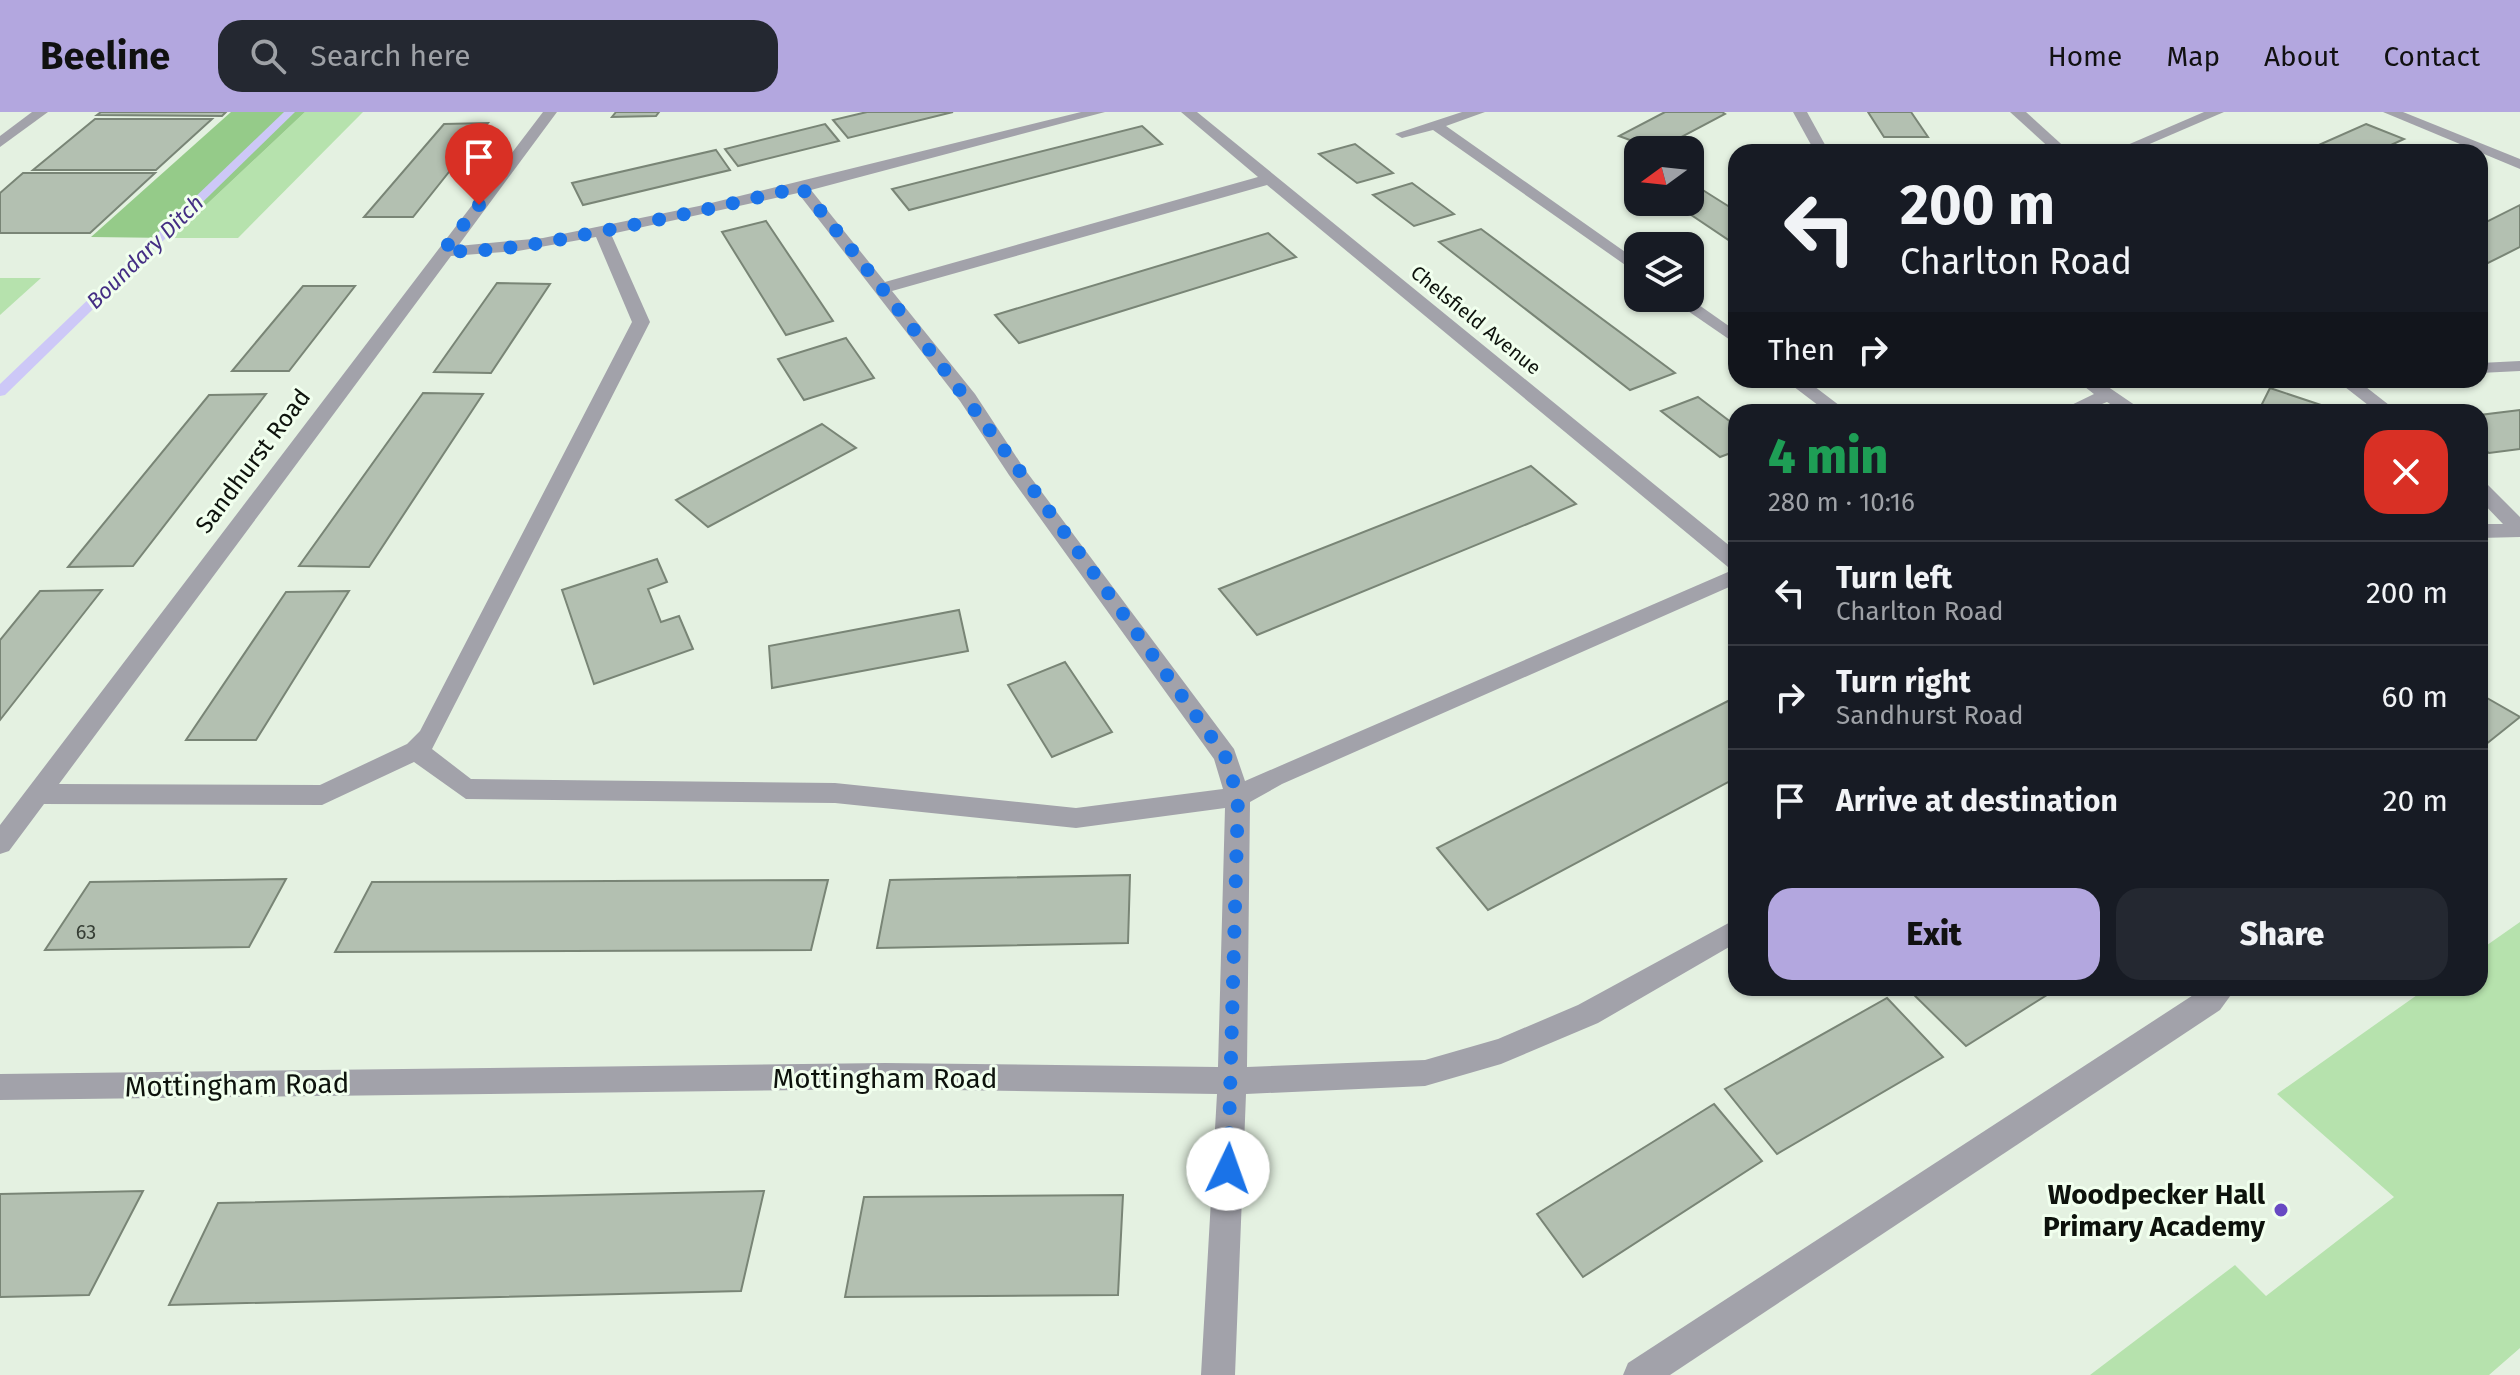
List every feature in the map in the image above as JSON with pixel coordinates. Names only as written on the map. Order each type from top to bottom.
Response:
[{"type":"street","points":[[0,143],[41,112]]},
{"type":"street","name":"Sandhurst Road","points":[[0,844],[550,112]]},
{"type":"street","points":[[443,251],[486,252],[718,208],[1098,112]]},
{"type":"street","name":"Chelsfield Avenue","points":[[1188,112],[1728,556]]},
{"type":"street","points":[[1402,134],[1478,112]]},
{"type":"street","points":[[1800,112],[1818,144]]},
{"type":"street","points":[[2017,112],[2054,144]]},
{"type":"street","points":[[2138,144],[2217,112]]},
{"type":"street","points":[[2390,112],[2470,144]]},
{"type":"street","points":[[1434,124],[1624,259]]},
{"type":"street","points":[[2488,151],[2512,161]]},
{"type":"street","points":[[2488,168],[2512,161]]},
{"type":"street","points":[[884,288],[1270,179]]},
{"type":"street","points":[[801,187],[884,288],[968,398],[1016,471],[1225,756],[1238,797],[1232,1081],[1218,1375]]},
{"type":"street","points":[[38,794],[322,795],[334,792],[416,750],[429,737],[641,322],[601,231]]},
{"type":"street","points":[[1698,312],[1728,333]]},
{"type":"street","points":[[2488,368],[2520,366]]},
{"type":"street","points":[[1805,388],[1828,404]]},
{"type":"street","points":[[2097,388],[2122,404]]},
{"type":"street","points":[[2356,388],[2378,404]]},
{"type":"street","points":[[2085,404],[2107,395]]},
{"type":"street","points":[[2488,496],[2520,530]]},
{"type":"street","points":[[2488,531],[2520,530]]},
{"type":"street","points":[[416,750],[466,789],[835,793],[1076,818],[1238,797],[1273,777],[1728,565]]},
{"type":"street","name":"Mottingham Road","points":[[0,1087],[885,1076],[1232,1081],[1425,1073],[1501,1051],[1588,1014],[1728,935]]},
{"type":"street","points":[[1640,1375],[2215,996]]},
{"type":"green space","points":[[231,112],[305,112],[171,238],[91,237]]},
{"type":"green space","points":[[305,112],[363,112],[238,238],[171,238]]},
{"type":"green space","points":[[0,278],[41,278],[0,315]]},
{"type":"green space","points":[[2520,922],[2520,1348],[2489,1375],[2090,1375],[2235,1265],[2266,1296],[2394,1197],[2277,1094],[2416,996],[2488,996],[2488,944]]},
{"type":"building","points":[[101,112],[226,112],[222,116],[97,115]]},
{"type":"building","points":[[616,112],[659,112],[656,116],[612,117]]},
{"type":"building","points":[[867,112],[953,112],[848,138],[833,120]]},
{"type":"building","points":[[1665,112],[1725,114],[1683,136],[1619,136]]},
{"type":"building","points":[[1868,112],[1911,112],[1928,137],[1884,137]]},
{"type":"building","points":[[95,119],[212,119],[156,170],[33,170]]},
{"type":"building","points":[[488,123],[413,217],[364,217],[444,124]]},
{"type":"building","points":[[825,124],[839,141],[738,166],[725,149]]},
{"type":"building","points":[[2366,124],[2404,139],[2393,144],[2321,144]]},
{"type":"building","points":[[1142,126],[1162,144],[909,210],[892,189]]},
{"type":"building","points":[[1355,144],[1393,173],[1357,183],[1319,154]]},
{"type":"building","points":[[716,150],[730,170],[583,205],[572,183]]},
{"type":"building","points":[[23,173],[155,173],[90,233],[0,233],[0,193]]},
{"type":"building","points":[[1412,183],[1454,214],[1414,226],[1373,195]]},
{"type":"building","points":[[1704,191],[1728,206],[1728,240],[1693,216],[1704,216]]},
{"type":"building","points":[[2520,205],[2520,247],[2488,263],[2488,221]]},
{"type":"building","points":[[766,221],[833,321],[786,335],[722,232]]},
{"type":"building","points":[[1481,229],[1675,373],[1630,390],[1439,242]]},
{"type":"building","points":[[1268,233],[1296,257],[1019,343],[995,315]]},
{"type":"building","points":[[497,283],[550,284],[491,373],[434,372]]},
{"type":"building","points":[[303,286],[355,286],[289,371],[232,371]]},
{"type":"building","points":[[846,338],[874,378],[804,400],[778,359]]},
{"type":"building","points":[[2270,388],[2318,404],[2262,404]]},
{"type":"building","points":[[423,393],[483,394],[369,567],[299,566]]},
{"type":"building","points":[[266,394],[133,566],[68,567],[209,395]]},
{"type":"building","points":[[1698,397],[1728,420],[1728,454],[1720,457],[1661,411]]},
{"type":"building","points":[[2520,410],[2520,449],[2488,452],[2488,414]]},
{"type":"building","points":[[822,424],[856,448],[708,527],[676,500]]},
{"type":"building","points":[[1531,466],[1576,504],[1257,635],[1219,589]]},
{"type":"building","points":[[657,559],[667,582],[648,589],[661,622],[679,616],[693,649],[594,684],[562,590]]},
{"type":"building","points":[[102,590],[0,720],[0,640],[40,591]]},
{"type":"building","points":[[349,591],[256,740],[186,740],[286,592]]},
{"type":"building","points":[[959,610],[968,651],[772,688],[769,646]]},
{"type":"building","points":[[1065,662],[1112,732],[1052,757],[1008,685]]},
{"type":"building","points":[[2488,699],[2520,717],[2488,743]]},
{"type":"building","points":[[1728,701],[1728,782],[1488,910],[1437,848]]},
{"type":"building","points":[[1130,875],[1128,943],[877,948],[890,880]]},
{"type":"building","points":[[286,879],[249,947],[45,950],[90,882]]},
{"type":"building","points":[[828,880],[811,950],[335,952],[372,882]]},
{"type":"building","points":[[1915,996],[2045,996],[1966,1046]]},
{"type":"building","points":[[1887,998],[1943,1057],[1777,1154],[1725,1089]]},
{"type":"building","points":[[1714,1104],[1762,1161],[1583,1277],[1537,1214]]},
{"type":"building","points":[[143,1191],[89,1295],[0,1297],[0,1194]]},
{"type":"building","points":[[764,1191],[741,1291],[169,1305],[218,1203]]},
{"type":"building","points":[[1123,1195],[1118,1295],[845,1297],[864,1197]]},
{"type":"waterway","name":"Boundary Ditch","points":[[0,392],[290,112]]},
{"type":"place","name":"Woodpecker Hall Primary Academy","points":[[2281,1210]]},
{"type":"route","points":[[479,205],[443,251],[486,252],[546,243],[718,208],[801,187],[884,288],[968,398],[1016,471],[1225,756],[1238,797],[1228,1169]]}]
